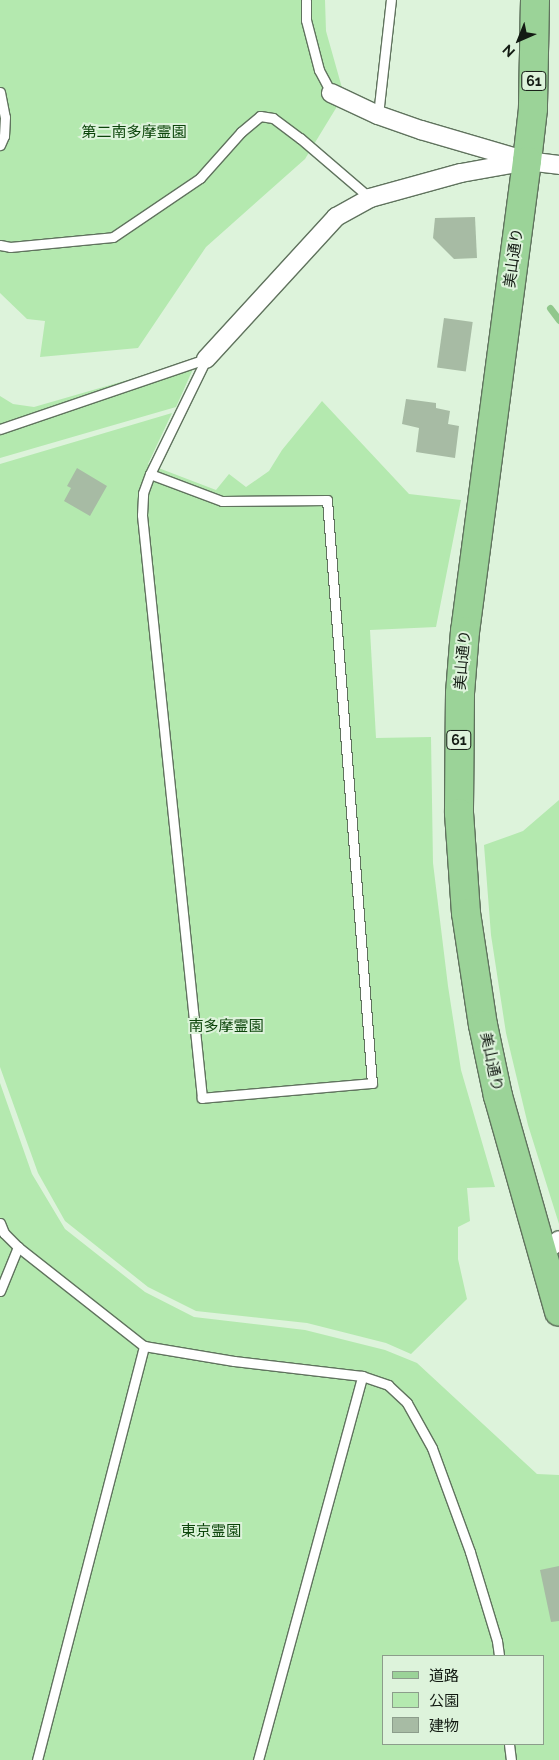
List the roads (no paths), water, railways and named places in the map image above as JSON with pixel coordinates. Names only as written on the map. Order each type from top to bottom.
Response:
[{"type":"main road","name":"美山通り","points":[[535,0],[533,109],[465,632],[460,693],[459,814],[466,913],[483,1025],[498,1096],[550,1247],[559,1312]]},
{"type":"street","points":[[332,93],[378,115],[420,130],[527,161],[559,165]]},
{"type":"street","points":[[206,359],[336,217],[370,198],[461,173],[527,161]]},
{"type":"lane","points":[[306,0],[306,20],[319,70],[332,93]]},
{"type":"lane","points":[[378,115],[391,0]]},
{"type":"lane","points":[[0,92],[6,117],[4,136],[0,145]]},
{"type":"lane","points":[[0,246],[10,247],[114,236],[200,178],[242,132],[260,116],[273,118],[300,138],[370,198]]},
{"type":"lane","points":[[0,429],[206,359]]},
{"type":"lane","points":[[150,474],[222,501],[327,500],[372,1083],[202,1098],[142,516],[143,494],[150,474],[206,359]]},
{"type":"lane","points":[[0,1224],[2,1232],[18,1248],[144,1346],[234,1361],[362,1376],[388,1385],[407,1403],[432,1448],[470,1552],[497,1641],[499,1655]]},
{"type":"lane","points":[[0,1291],[18,1248]]},
{"type":"lane","points":[[37,1760],[144,1346]]},
{"type":"lane","points":[[258,1760],[362,1376]]},
{"type":"lane","points":[[509,1745],[511,1760]]},
{"type":"waterway","points":[[550,308],[559,320]]},
{"type":"park label","name":"第二南多摩霊園","points":[[134,133]]},
{"type":"park label","name":"南多摩霊園","points":[[226,1027]]},
{"type":"park label","name":"東京霊園","points":[[211,1532]]}]
